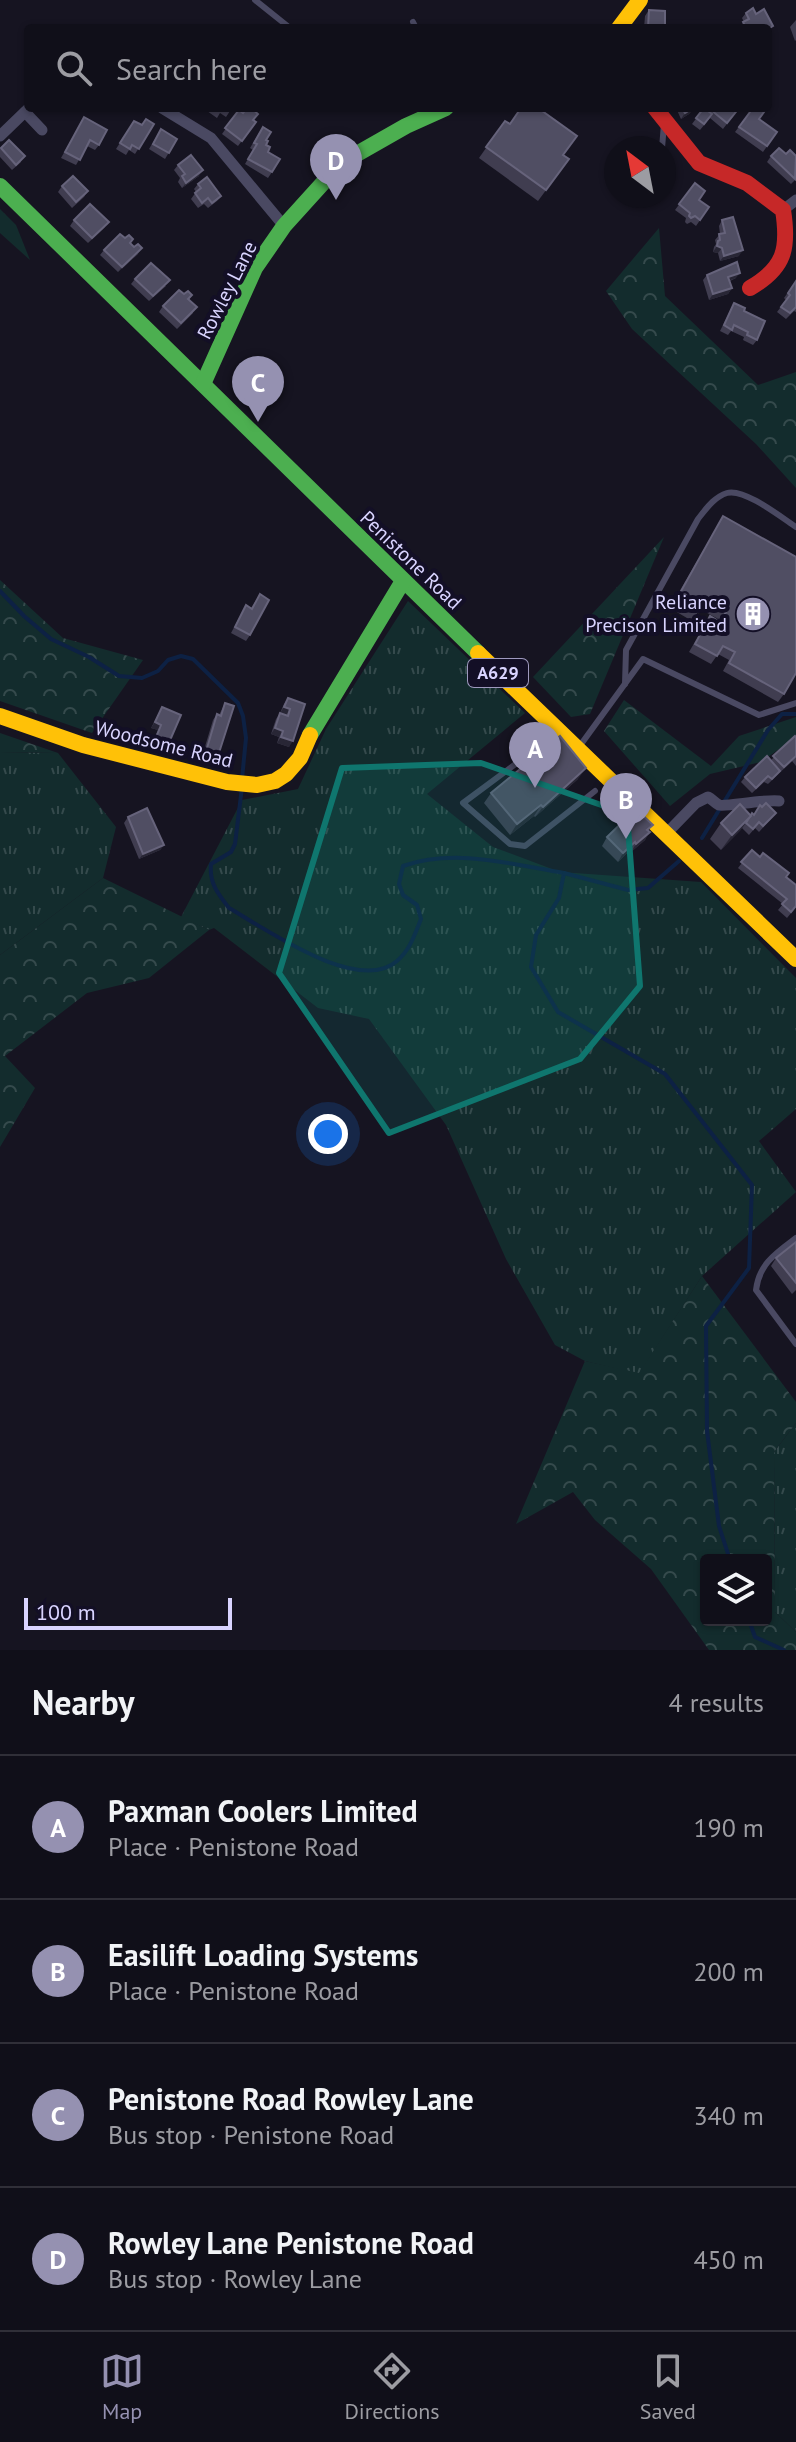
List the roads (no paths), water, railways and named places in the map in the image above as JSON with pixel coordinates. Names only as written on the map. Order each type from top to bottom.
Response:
[{"type":"main road","points":[[622,24],[640,0]]},
{"type":"main road","name":"Rowley Lane","points":[[203,384],[255,268],[284,226],[341,163],[437,112]]},
{"type":"main road","points":[[659,114],[699,163],[790,205],[786,251],[775,270],[763,282],[750,288]]},
{"type":"main road","name":"Penistone Road","points":[[0,186],[577,750],[794,953]]},
{"type":"main road","name":"Woodsome Road","points":[[0,716],[83,745],[227,782],[257,785],[275,781],[300,758],[316,723],[403,581]]},
{"type":"street","points":[[0,136],[25,112]]},
{"type":"street","points":[[28,112],[42,130]]},
{"type":"street","points":[[169,112],[211,138],[284,226]]},
{"type":"street","points":[[666,834],[696,803],[708,797],[722,805],[754,800],[779,801]]},
{"type":"lane","points":[[255,0],[285,24]]},
{"type":"lane","points":[[659,114],[661,136]]},
{"type":"lane","points":[[625,684],[626,650],[698,519],[712,502],[728,493],[742,493],[796,527]]},
{"type":"lane","points":[[577,750],[643,659],[759,715],[796,703]]},
{"type":"lane","points":[[559,732],[463,803],[510,844],[525,846],[595,791]]},
{"type":"lane","points":[[796,1238],[775,1254],[758,1274],[756,1290],[796,1344]]},
{"type":"waterway","points":[[0,591],[51,639],[119,676],[142,678],[158,671],[168,660],[181,656],[193,659],[238,703],[246,738],[242,779]]},
{"type":"waterway","points":[[702,838],[768,730],[782,714],[796,714]]},
{"type":"waterway","points":[[242,787],[235,844],[231,852],[211,864],[215,888],[229,908],[288,943],[336,965],[360,970],[380,969],[397,961],[412,942],[421,919],[417,905],[403,895],[399,884],[403,866],[442,858],[463,858],[564,873],[559,898],[536,935],[531,967],[558,1012],[665,1074],[752,1185],[749,1268],[706,1326],[707,1431],[719,1526],[728,1554]]},
{"type":"waterway","points":[[564,873],[628,890],[648,888],[679,861]]},
{"type":"waterway","points":[[751,1626],[755,1637],[784,1650]]},
{"type":"place","name":"Rowley Lane Penistone Road","points":[[336,200]]},
{"type":"place","name":"Penistone Road Rowley Lane","points":[[258,422]]},
{"type":"place","name":"Reliance Precison Limited","points":[[753,614]]},
{"type":"place","name":"Paxman Coolers Limited","points":[[535,788]]},
{"type":"place","name":"Easilift Loading Systems","points":[[626,839]]}]
